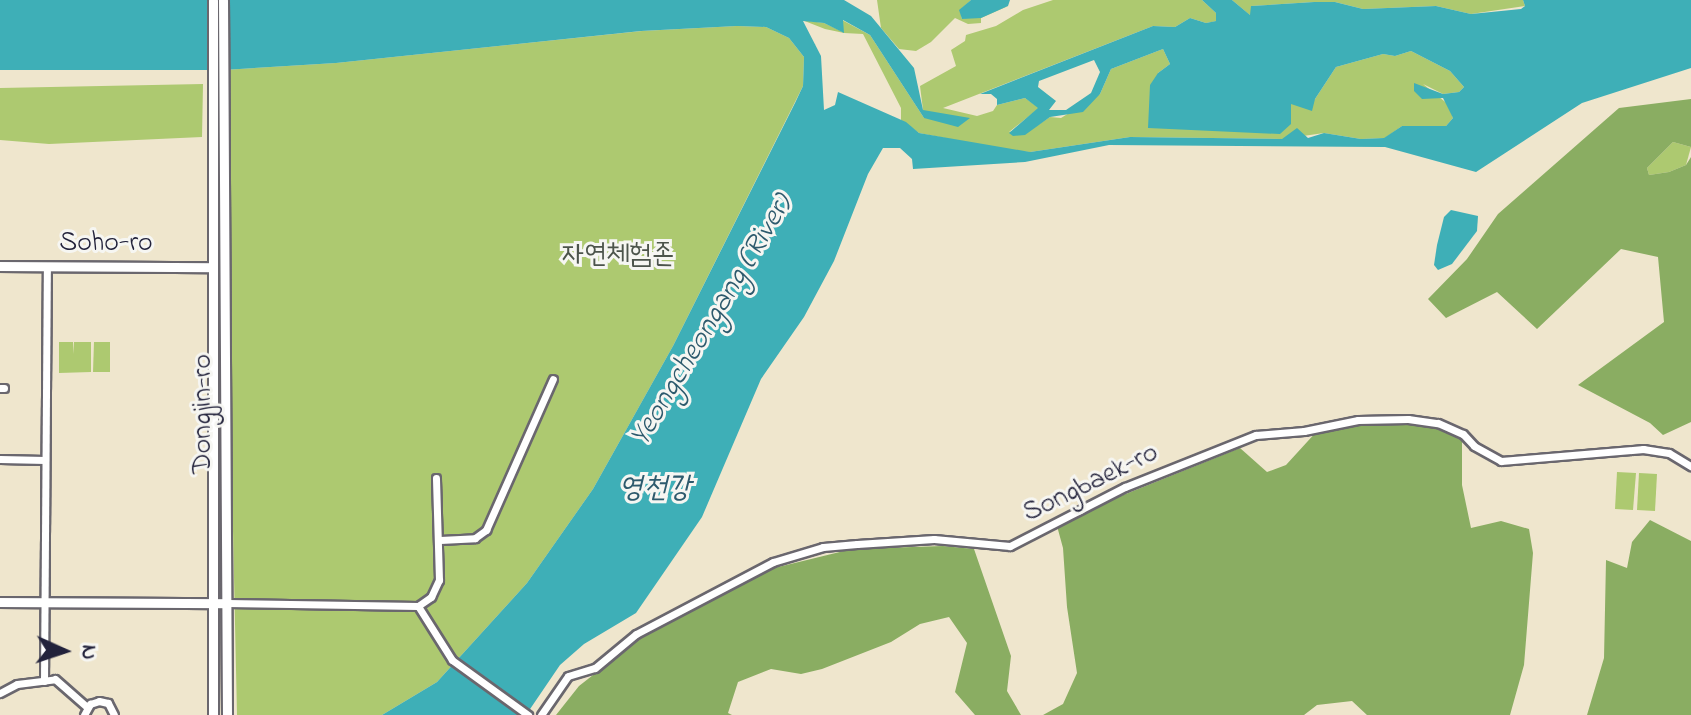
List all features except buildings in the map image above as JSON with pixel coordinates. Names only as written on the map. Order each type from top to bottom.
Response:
[{"type":"street","name":"Dongjin-ro","points":[[213,0],[213,715]]},
{"type":"street","name":"Dongjin-ro","points":[[223,0],[227,715]]},
{"type":"street","name":"Soho-ro","points":[[0,266],[212,267]]},
{"type":"street","points":[[44,681],[47,266]]},
{"type":"street","points":[[440,540],[475,538],[486,530],[553,379]]},
{"type":"street","name":"Songbaek-ro","points":[[541,715],[568,676],[595,668],[636,634],[773,562],[812,549],[857,544],[934,539],[1010,546],[1113,492],[1256,435],[1304,431],[1358,420],[1408,419],[1438,423],[1463,434],[1474,446],[1501,461],[1643,449],[1669,453],[1691,466]]},
{"type":"street","points":[[0,459],[45,460]]},
{"type":"street","points":[[0,602],[418,606],[431,597],[439,580],[436,478]]},
{"type":"street","points":[[418,606],[452,660],[528,715]]},
{"type":"street","points":[[0,693],[17,684],[55,679],[86,711],[94,702],[103,701],[114,715]]},
{"type":"green space","points":[[877,0],[971,0],[960,10],[962,19],[1008,6],[981,18],[981,23],[968,24],[955,18],[931,42],[916,51],[899,49],[881,28]]},
{"type":"green space","points":[[1053,0],[1202,0],[1216,13],[1217,21],[1206,23],[1190,18],[1175,27],[1153,26],[943,108],[977,116],[993,111],[997,105],[1025,98],[1039,108],[1009,132],[1038,125],[1050,117],[1061,118],[1100,94],[1111,69],[1163,49],[1170,64],[1158,73],[1289,120],[1291,103],[1304,106],[1315,99],[1336,67],[1383,54],[1395,56],[1411,51],[1450,71],[1464,87],[1459,92],[1443,94],[1423,84],[1449,105],[1453,118],[1446,126],[1402,126],[1385,138],[1361,139],[1324,133],[1282,139],[1130,137],[1030,152],[1012,151],[919,133],[901,120],[901,108],[863,34],[844,33],[825,29],[802,20],[824,23],[843,32],[842,20],[870,35],[924,118],[920,86],[956,66],[951,50],[965,41],[966,35],[996,26],[1023,10]]},
{"type":"green space","points":[[1232,0],[1523,0],[1525,6],[1471,14],[1436,6],[1363,9],[1335,2],[1314,2],[1251,6],[1251,16]]},
{"type":"green space","name":"자연체험존","points":[[766,27],[789,38],[804,57],[803,86],[673,346],[593,489],[527,583],[437,682],[382,715],[237,715],[223,70],[336,63],[642,31]]},
{"type":"green space","points":[[203,84],[202,137],[49,144],[0,140],[0,88]]},
{"type":"green space","points":[[1691,99],[1691,147],[1673,142],[1647,168],[1649,175],[1669,172],[1686,165],[1691,157],[1691,422],[1663,435],[1650,423],[1578,385],[1664,322],[1658,257],[1621,249],[1537,329],[1497,292],[1446,318],[1428,299],[1467,259],[1498,214],[1619,108]]},
{"type":"green space","points":[[1673,142],[1691,147],[1686,165],[1649,175],[1647,168]]},
{"type":"green space","points":[[59,342],[73,342],[73,354],[74,342],[91,342],[91,372],[59,373]]},
{"type":"green space","points":[[94,342],[110,342],[110,372],[93,372]]},
{"type":"green space","points":[[1384,422],[1442,426],[1462,435],[1462,485],[1471,528],[1501,521],[1529,529],[1533,553],[1524,665],[1510,715],[1367,715],[1352,701],[1317,705],[1304,715],[1043,715],[1063,704],[1077,673],[1067,607],[1063,548],[1057,526],[1091,508],[1240,448],[1267,472],[1286,465],[1318,430]]},
{"type":"green space","points":[[1617,472],[1636,473],[1633,510],[1615,509]]},
{"type":"green space","points":[[1639,473],[1657,474],[1655,511],[1637,510]]},
{"type":"green space","points":[[1650,520],[1691,541],[1691,715],[1587,715],[1604,658],[1606,560],[1627,568],[1632,542]]},
{"type":"green space","points":[[943,546],[974,549],[1011,656],[1007,691],[1021,715],[975,715],[955,692],[967,643],[949,617],[920,624],[891,642],[822,669],[801,674],[771,669],[738,682],[728,713],[732,715],[556,715],[579,686],[648,632],[758,572],[852,549]]},
{"type":"water","points":[[0,0],[844,0],[871,16],[914,68],[923,110],[970,118],[958,127],[924,118],[870,35],[843,20],[844,33],[824,23],[803,21],[821,56],[824,110],[835,105],[838,92],[906,122],[919,133],[1030,152],[1130,137],[1282,139],[1297,128],[1308,138],[1324,133],[1361,139],[1384,138],[1402,126],[1446,126],[1453,118],[1443,98],[1422,99],[1414,91],[1414,83],[1443,94],[1459,92],[1464,87],[1450,71],[1411,51],[1395,56],[1383,54],[1336,67],[1315,99],[1312,111],[1291,104],[1291,124],[1280,134],[1148,128],[1150,85],[1158,73],[1170,64],[1163,49],[1111,69],[1100,94],[1083,112],[1050,117],[1025,135],[1013,136],[1009,133],[1038,108],[1025,98],[997,105],[997,99],[991,94],[980,94],[1153,26],[1175,27],[1190,18],[1206,23],[1216,21],[1216,13],[1202,0],[1232,0],[1250,15],[1251,6],[1314,2],[1335,2],[1363,9],[1436,6],[1471,14],[1521,9],[1525,6],[1523,0],[1691,0],[1691,68],[1582,103],[1476,172],[1385,147],[1109,145],[1025,162],[913,169],[912,159],[900,148],[883,148],[868,174],[834,261],[804,317],[761,379],[702,517],[636,613],[584,644],[560,665],[526,715],[382,715],[437,682],[527,583],[593,489],[673,346],[803,86],[804,57],[789,38],[766,27],[737,26],[641,31],[336,63],[223,70],[0,70]],"holes":[[[1094,60],[1100,72],[1091,93],[1066,110],[1049,110],[1056,101],[1038,87],[1039,81]]]},
{"type":"water","points":[[971,0],[1010,0],[1008,6],[981,18],[962,19],[959,10]]},
{"type":"water","points":[[1451,210],[1478,216],[1477,231],[1452,264],[1438,270],[1434,265],[1437,245],[1444,217]]},
{"type":"water label","name":"Yeongcheongang (River)","points":[[712,321]]},
{"type":"water label","name":"영천강","points":[[655,489]]}]
